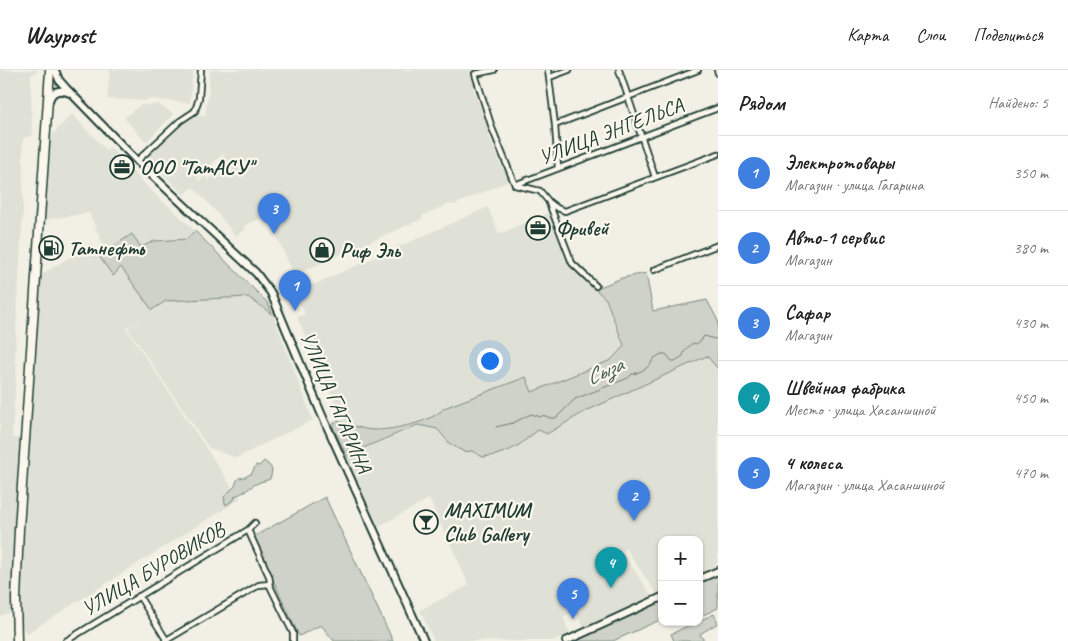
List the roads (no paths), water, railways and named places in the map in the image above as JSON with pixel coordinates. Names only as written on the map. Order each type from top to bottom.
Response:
[{"type":"main road","points":[[17,641],[16,599],[19,529],[50,70]]},
{"type":"street","name":"УЛИЦА ГАГАРИНА","points":[[55,70],[61,83],[137,161],[256,273],[272,293],[321,413],[424,641]]},
{"type":"street","points":[[137,161],[180,121],[194,111],[199,98],[201,70]]},
{"type":"street","points":[[494,70],[475,74],[492,128],[515,185],[540,191],[557,208],[565,211],[718,154]]},
{"type":"street","points":[[548,70],[558,168]]},
{"type":"street","points":[[550,78],[570,70]]},
{"type":"street","points":[[619,70],[655,177]]},
{"type":"street","points":[[554,124],[698,70]]},
{"type":"street","points":[[48,103],[50,96],[57,91],[65,91],[74,96]]},
{"type":"street","name":"УЛИЦА ЭНГЕЛЬСА","points":[[515,185],[718,108]]},
{"type":"street","points":[[549,202],[572,263],[596,286]]},
{"type":"street","points":[[654,270],[718,245]]},
{"type":"street","name":"УЛИЦА БУРОВИКОВ","points":[[66,641],[248,530],[255,523]]},
{"type":"street","points":[[248,530],[269,576],[269,584],[293,633],[293,641]]},
{"type":"street","points":[[703,577],[718,570]]},
{"type":"street","points":[[140,596],[166,641],[260,585],[269,584]]},
{"type":"street","points":[[566,641],[658,599]]},
{"type":"waterway","name":"Сыза","points":[[496,427],[513,423],[531,414],[556,418],[575,399],[628,378],[632,374],[646,368],[653,359],[661,354],[666,354],[672,361],[675,361],[683,356],[689,346],[693,343],[696,344],[703,337],[718,338]]},
{"type":"place","name":"ООО \"ТатАСУ\"","points":[[122,167]]},
{"type":"place","name":"Фривей","points":[[538,228]]},
{"type":"place","name":"Сафар","points":[[274,234]]},
{"type":"place","name":"Татнефть","points":[[51,248]]},
{"type":"place","name":"Риф Эль","points":[[322,250]]},
{"type":"place","name":"Электротовары","points":[[295,311]]},
{"type":"place","name":"Авто-1 сервис","points":[[634,521]]},
{"type":"place","name":"MAXIMUM Club Gallery","points":[[426,522]]},
{"type":"place","name":"Швейная фабрика","points":[[611,588]]},
{"type":"place","name":"4 колеса","points":[[573,619]]}]
